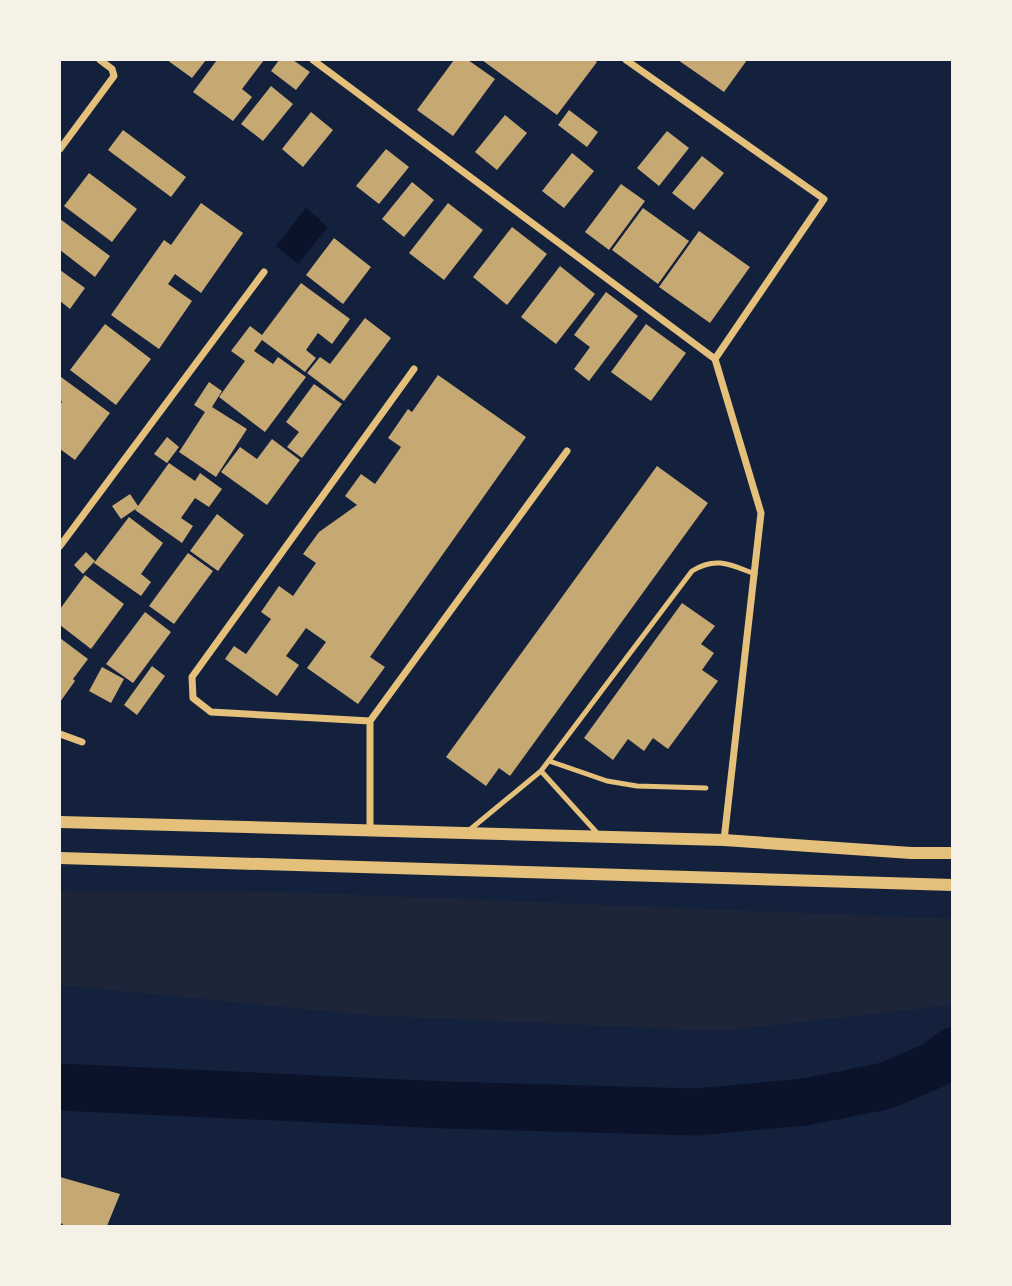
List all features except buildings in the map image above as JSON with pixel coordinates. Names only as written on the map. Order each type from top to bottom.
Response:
[{"type":"street","points":[[60,149],[114,76],[112,69],[100,60]]},
{"type":"street","points":[[313,60],[715,359],[761,513],[724,840]]},
{"type":"street","points":[[626,60],[824,199],[715,359]]},
{"type":"street","points":[[60,546],[264,272]]},
{"type":"street","points":[[370,722],[211,712],[192,698],[192,677],[414,369]]},
{"type":"street","points":[[370,831],[370,722],[566,451]]},
{"type":"street","points":[[60,734],[82,742]]},
{"type":"street","points":[[60,822],[724,840],[911,853],[953,853]]},
{"type":"street","points":[[60,858],[953,885]]},
{"type":"lane","points":[[465,834],[541,771],[692,571],[703,564],[723,562],[755,574]]},
{"type":"lane","points":[[549,761],[607,780],[637,786],[706,788]]},
{"type":"lane","points":[[541,771],[600,836]]},
{"type":"shaded area","points":[[306,208],[328,227],[298,264],[276,246]]},
{"type":"shaded area","points":[[60,891],[285,892],[952,919],[952,1005],[720,1031],[365,1015],[60,985]]},
{"type":"waterway","points":[[60,1087],[446,1105],[696,1112],[805,1102],[885,1086],[934,1065],[953,1051]]}]
